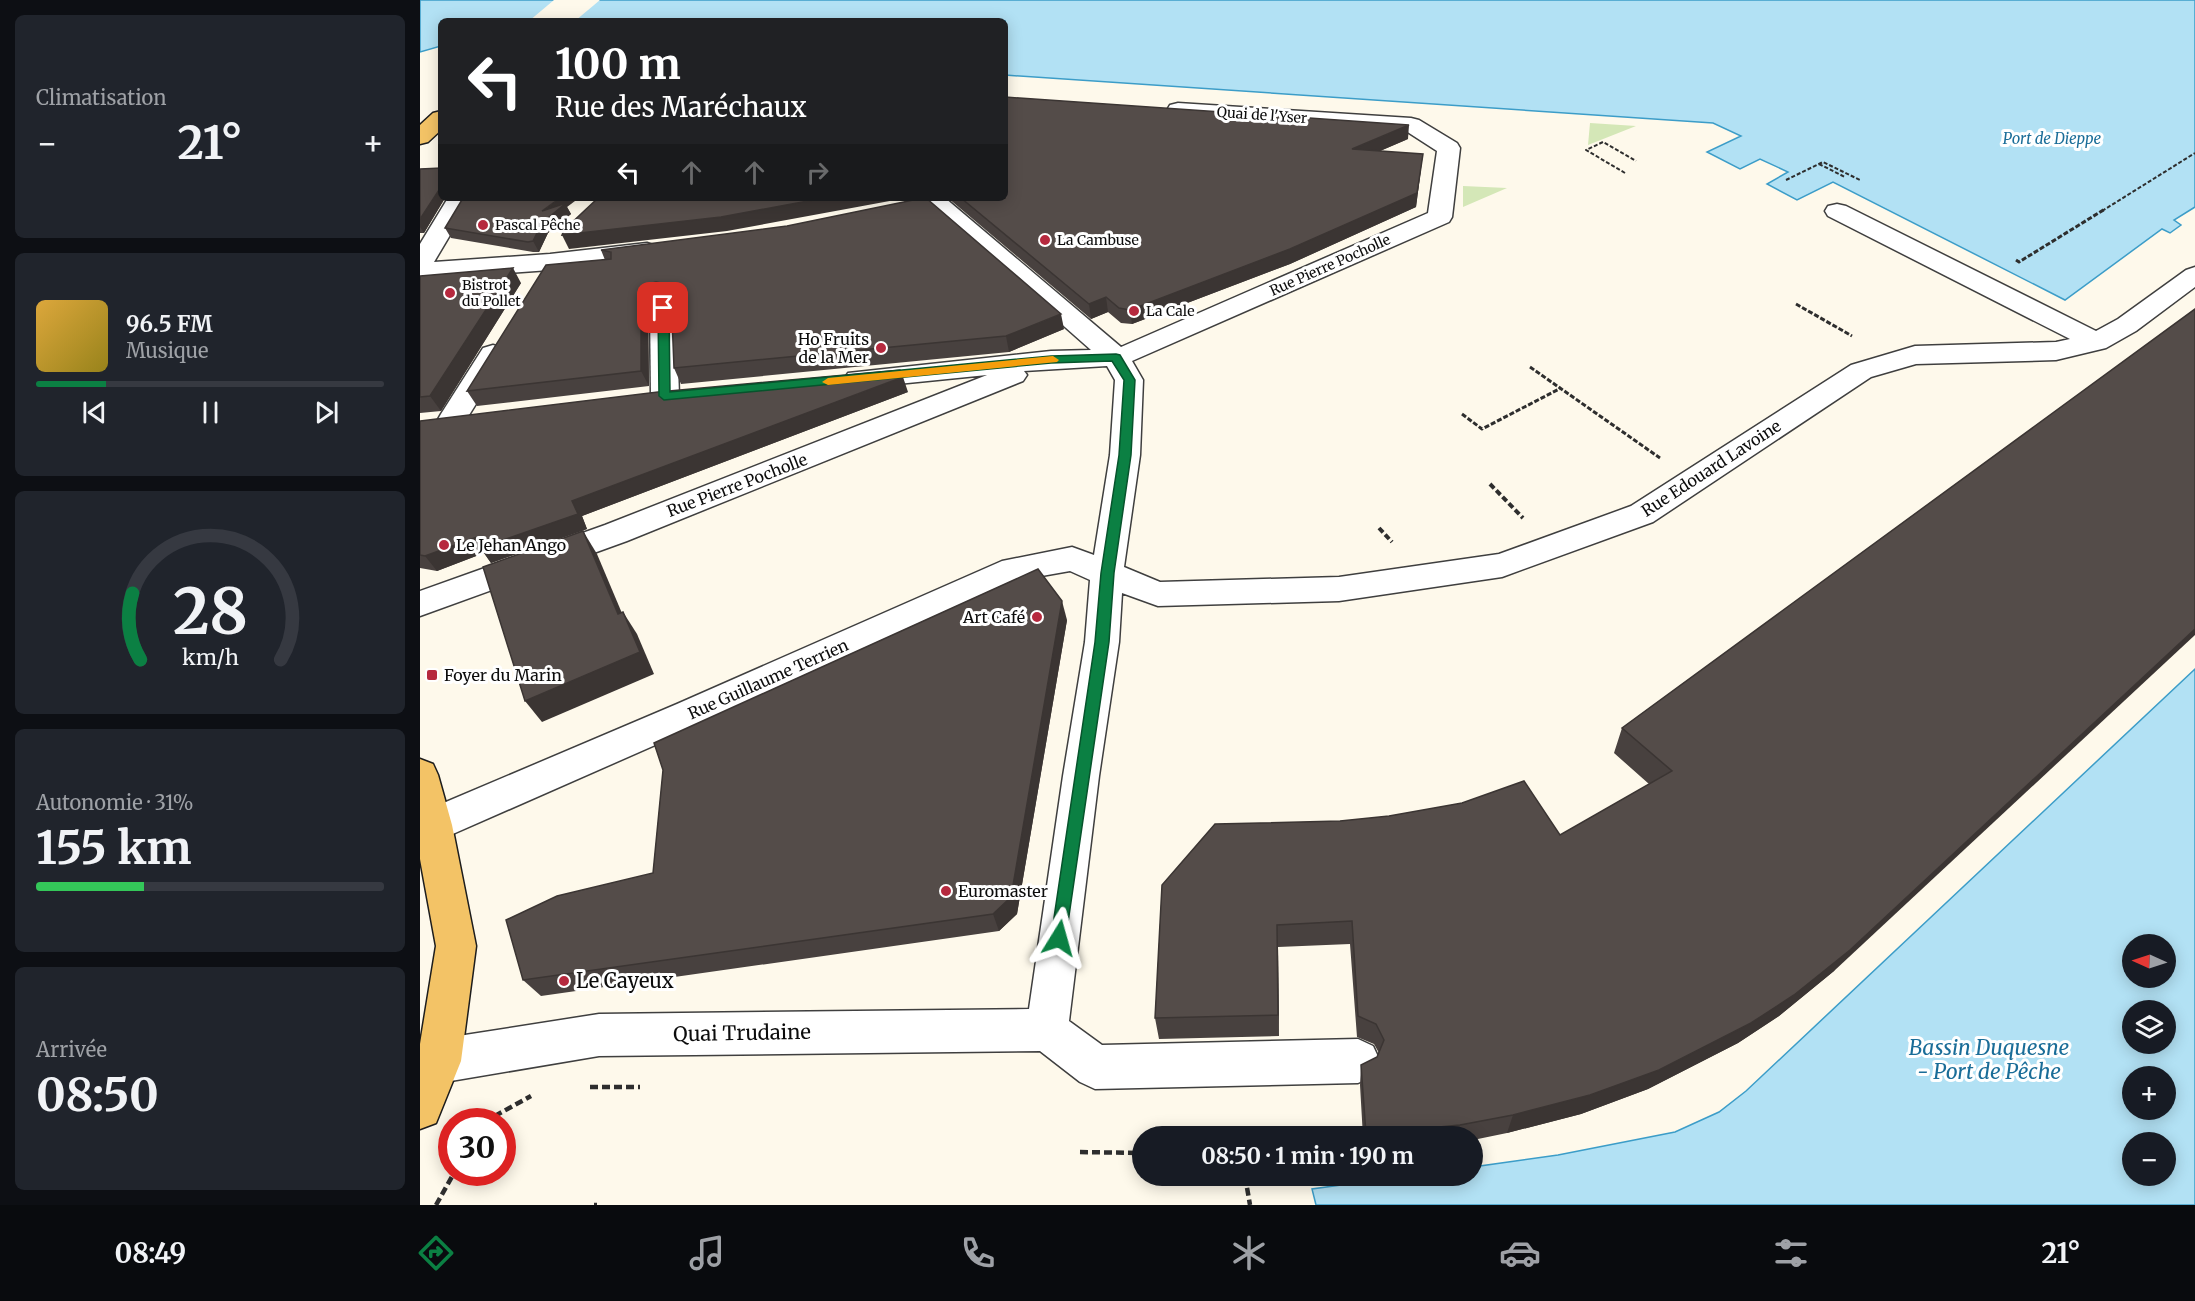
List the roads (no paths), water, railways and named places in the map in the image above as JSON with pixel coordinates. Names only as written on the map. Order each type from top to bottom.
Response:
[{"type":"main road","points":[[420,137],[438,121]]},
{"type":"main road","points":[[420,775],[433,825],[456,946],[439,1061],[420,1107]]},
{"type":"street","name":"Quai de l'Yser","points":[[1156,109],[1412,125]]},
{"type":"street","name":"Rue Pierre Pocholle","points":[[1116,357],[1152,344],[1440,217],[1449,148],[1412,125]]},
{"type":"street","points":[[420,264],[458,201]]},
{"type":"street","points":[[926,202],[1116,357],[1130,380],[1125,455],[1107,573],[1102,642],[1079,787],[1047,1030],[1095,1067],[1358,1062]]},
{"type":"street","points":[[1837,211],[2096,342]]},
{"type":"street","points":[[420,271],[554,251],[669,249]]},
{"type":"street","points":[[532,292],[554,251]]},
{"type":"street","name":"Rue Edouard Lavoine","points":[[1107,573],[1158,594],[1339,589],[1503,565],[1642,514],[1861,371],[1915,355],[2056,351],[2096,342],[2127,325],[2195,275]]},
{"type":"street","points":[[663,308],[664,396]]},
{"type":"street","points":[[451,421],[507,332]]},
{"type":"street","points":[[829,382],[1051,360],[1116,357]]},
{"type":"street","name":"Rue Pierre Pocholle","points":[[420,604],[627,528],[1051,360]]},
{"type":"street","points":[[420,425],[486,417]]},
{"type":"street","name":"Rue Guillaume Terrien","points":[[433,825],[680,718],[1013,569],[1072,559],[1107,573]]},
{"type":"street","name":"Quai Trudaine","points":[[439,1061],[599,1035],[1047,1030]]},
{"type":"water","name":"Port de Dieppe","points":[[420,0],[2195,0],[2195,207],[2174,220],[2181,225],[2170,233],[2162,229],[2065,300],[1833,182],[1797,200],[1767,184],[1788,172],[1760,159],[1740,169],[1707,152],[1741,136],[1713,123],[1008,75],[1008,18],[438,18],[438,47],[420,52]]},
{"type":"water","name":"Bassin Duquesne - Port de Pêche","points":[[2195,669],[2195,1205],[1316,1205],[1312,1189],[1334,1186],[1483,1186],[1483,1166],[1558,1155],[1675,1132],[1719,1112],[1746,1091]]},
{"type":"place","name":"Pascal Pêche","points":[[483,225]]},
{"type":"place","name":"La Cambuse","points":[[1045,240]]},
{"type":"place","name":"Bistrot du Pollet","points":[[450,293]]},
{"type":"place","name":"La Cale","points":[[1134,311]]},
{"type":"place","name":"Ho Fruits de la Mer","points":[[881,348]]},
{"type":"place","name":"Le Jehan Ango","points":[[444,545]]},
{"type":"place","name":"Art Café","points":[[1037,617]]},
{"type":"place","name":"Foyer du Marin","points":[[432,675]]},
{"type":"place","name":"Euromaster","points":[[946,891]]},
{"type":"place","name":"Le Cayeux","points":[[564,981]]}]
